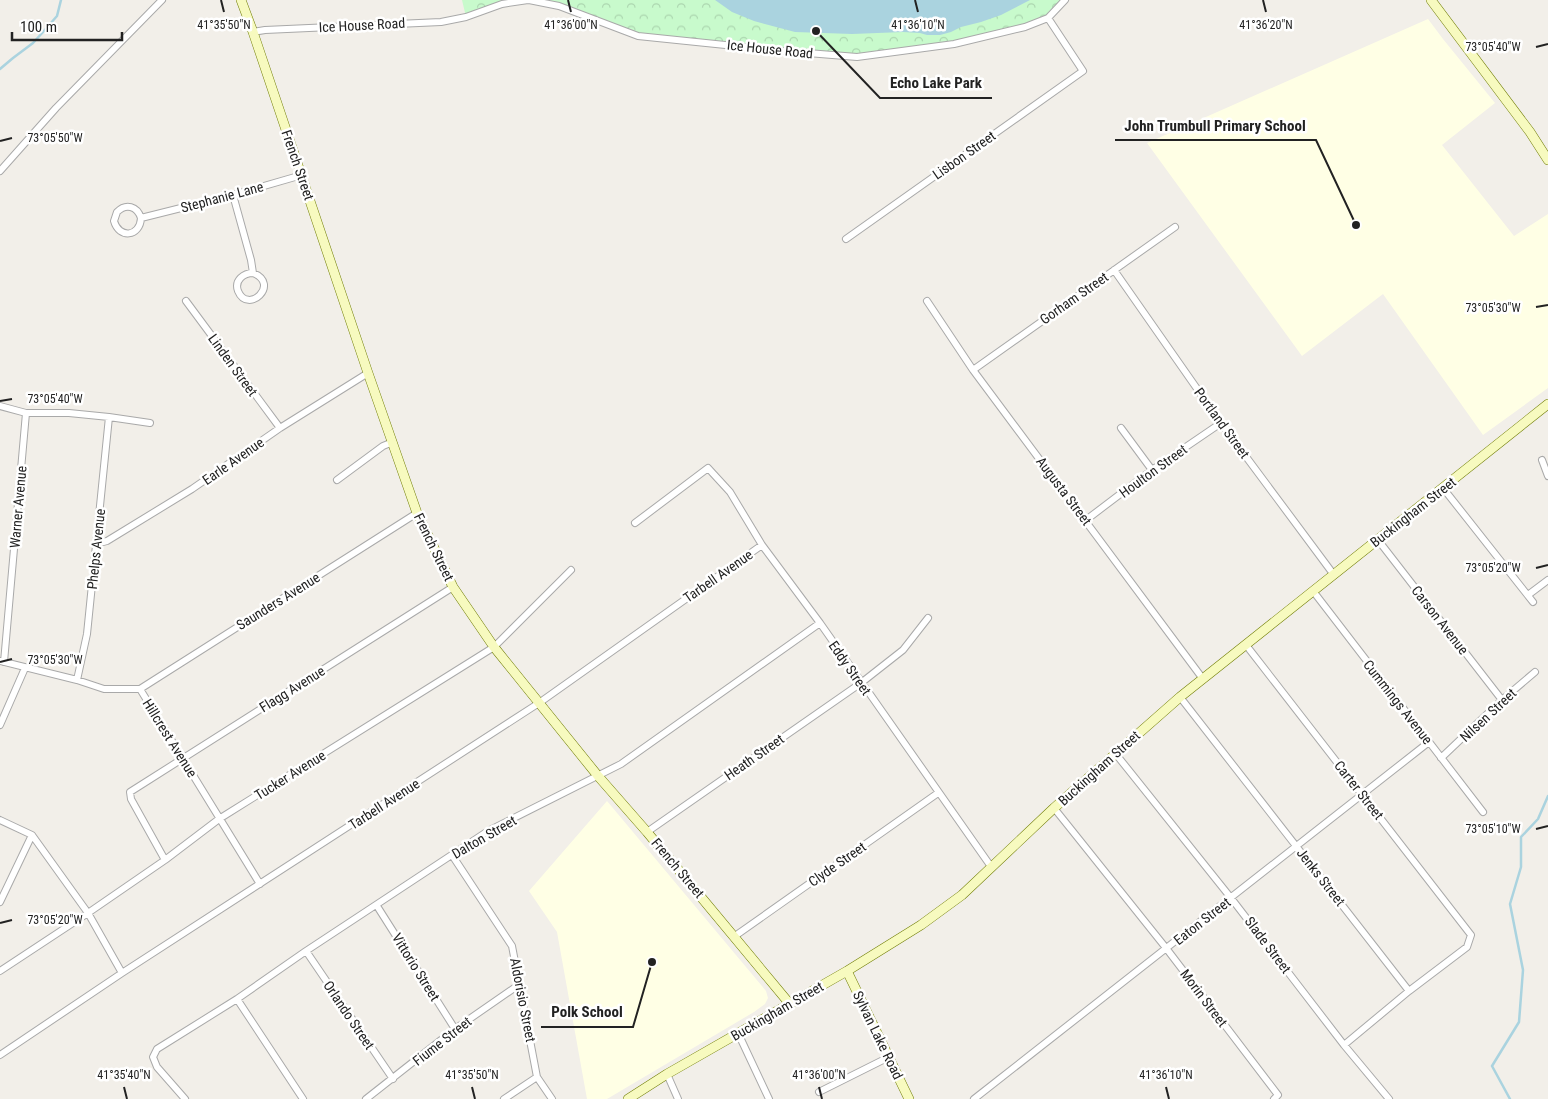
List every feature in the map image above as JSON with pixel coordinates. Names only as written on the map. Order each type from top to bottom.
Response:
[{"type":"main road","name":"French Street","points":[[241,0],[254,32],[417,513],[453,587],[494,647],[598,776],[790,1003]]},
{"type":"main road","points":[[1431,0],[1530,132],[1548,160]]},
{"type":"main road","name":"Buckingham Street","points":[[628,1099],[667,1074],[847,971],[921,925],[962,895],[1054,808],[1180,697],[1548,404]]},
{"type":"main road","name":"Sylvan Lake Road","points":[[847,971],[909,1099]]},
{"type":"street","points":[[0,172],[56,108],[162,0]]},
{"type":"street","name":"Ice House Road","points":[[254,32],[441,22],[466,18],[502,4],[529,0],[559,6],[638,36],[856,57],[954,44],[1025,27],[1048,18],[1065,0]]},
{"type":"street","name":"Lisbon Street","points":[[846,239],[1083,71],[1048,18]]},
{"type":"street","name":"Stephanie Lane","points":[[141,218],[233,195],[302,175]]},
{"type":"street","points":[[233,195],[253,273]]},
{"type":"street","name":"Stephanie Lane","points":[[126,207],[137,210],[141,218],[140,226],[132,233],[119,230],[114,221],[117,212],[126,207]]},
{"type":"street","name":"Gorham Street","points":[[973,370],[1175,227]]},
{"type":"street","name":"Portland Street","points":[[1114,270],[1221,423],[1334,574]]},
{"type":"street","points":[[253,273],[260,276],[264,288],[260,296],[251,300],[242,297],[238,291],[238,282],[244,275],[253,273]]},
{"type":"street","name":"Linden Street","points":[[186,301],[280,428]]},
{"type":"street","name":"Augusta Street","points":[[927,301],[973,370],[1203,679]]},
{"type":"street","name":"Earle Avenue","points":[[96,544],[107,541],[192,489],[280,428],[368,373]]},
{"type":"street","points":[[0,406],[26,413],[69,413],[150,423]]},
{"type":"street","name":"Warner Avenue","points":[[2,661],[26,413]]},
{"type":"street","name":"Phelps Avenue","points":[[77,680],[87,634],[109,417]]},
{"type":"street","name":"Houlton Street","points":[[1086,520],[1152,470],[1221,423]]},
{"type":"street","points":[[1121,428],[1152,470]]},
{"type":"street","points":[[337,480],[383,446],[393,442]]},
{"type":"street","points":[[1542,460],[1548,476]]},
{"type":"street","name":"Eddy Street","points":[[635,523],[708,468],[730,492],[762,545],[820,623],[992,868]]},
{"type":"street","points":[[1443,488],[1533,602]]},
{"type":"street","name":"Saunders Avenue","points":[[140,689],[417,513]]},
{"type":"street","name":"Carson Avenue","points":[[1378,540],[1502,700]]},
{"type":"street","name":"Tarbell Avenue","points":[[0,1055],[122,973],[539,703],[762,545]]},
{"type":"street","name":"Tucker Avenue","points":[[0,971],[165,860],[219,819],[494,647],[571,570]]},
{"type":"street","points":[[1528,595],[1548,580]]},
{"type":"street","name":"Flagg Avenue","points":[[165,860],[130,792],[453,587]]},
{"type":"street","name":"Cummings Avenue","points":[[1313,592],[1483,812]]},
{"type":"street","name":"Heath Street","points":[[647,832],[861,683],[904,650],[928,618]]},
{"type":"street","name":"Dalton Street","points":[[185,1099],[157,1067],[153,1057],[157,1049],[237,999],[306,951],[377,906],[488,831],[621,764],[820,623]]},
{"type":"street","name":"Carter Street","points":[[1246,645],[1471,935],[1467,947],[1408,990]]},
{"type":"street","name":"Hillcrest Avenue","points":[[2,661],[77,680],[104,689],[140,689],[260,884]]},
{"type":"street","points":[[0,725],[25,668]]},
{"type":"street","name":"Nilsen Street","points":[[1441,758],[1502,700],[1535,672]]},
{"type":"street","name":"Jenks Street","points":[[1180,697],[1408,990]]},
{"type":"street","name":"Eaton Street","points":[[974,1099],[1429,742]]},
{"type":"street","name":"Slade Street","points":[[1115,753],[1231,898],[1344,1045],[1389,1099]]},
{"type":"street","name":"Clyde Street","points":[[735,936],[938,793]]},
{"type":"street","name":"Morin Street","points":[[1054,808],[1166,948],[1276,1097]]},
{"type":"street","points":[[0,820],[32,835],[88,913],[122,973]]},
{"type":"street","points":[[0,902],[32,835]]},
{"type":"street","name":"Aldorisio Street","points":[[452,855],[512,946],[537,1077],[552,1099]]},
{"type":"street","name":"Vittorio Street","points":[[377,906],[455,1029]]},
{"type":"street","name":"Orlando Street","points":[[306,951],[393,1079]]},
{"type":"street","name":"Fiume Street","points":[[366,1099],[455,1029],[520,984]]},
{"type":"street","points":[[1344,1045],[1408,990]]},
{"type":"street","points":[[237,999],[303,1099]]},
{"type":"street","points":[[738,1033],[769,1099]]},
{"type":"street","points":[[819,1092],[889,1057]]},
{"type":"street","points":[[667,1074],[678,1099]]},
{"type":"street","points":[[504,1099],[537,1077]]},
{"type":"shaded area","points":[[1428,19],[1495,103],[1442,145],[1514,236],[1548,214],[1548,388],[1483,435],[1383,294],[1302,356],[1147,143]]},
{"type":"shaded area","points":[[607,801],[766,991],[768,998],[765,1004],[754,1012],[607,1099],[587,1099],[557,932],[529,891]]},
{"type":"green space","points":[[462,0],[528,0],[502,4],[466,17]]},
{"type":"green space","points":[[529,0],[1065,0],[1048,18],[954,44],[857,57],[638,36],[559,6]]},
{"type":"water","points":[[715,0],[1030,0],[1001,15],[981,22],[940,35],[927,35],[903,32],[852,34],[795,32],[754,21],[732,12]]},
{"type":"waterway","points":[[0,69],[33,43],[43,32],[57,16],[61,0]]},
{"type":"waterway","points":[[1510,1099],[1492,1066],[1519,1022],[1523,970],[1510,904],[1521,867],[1521,837],[1538,819],[1548,796]]},
{"type":"place","name":"Echo Lake Park","points":[[816,31]]},
{"type":"place","name":"John Trumbull Primary School","points":[[1356,225]]},
{"type":"place","name":"Polk School","points":[[652,962]]}]
